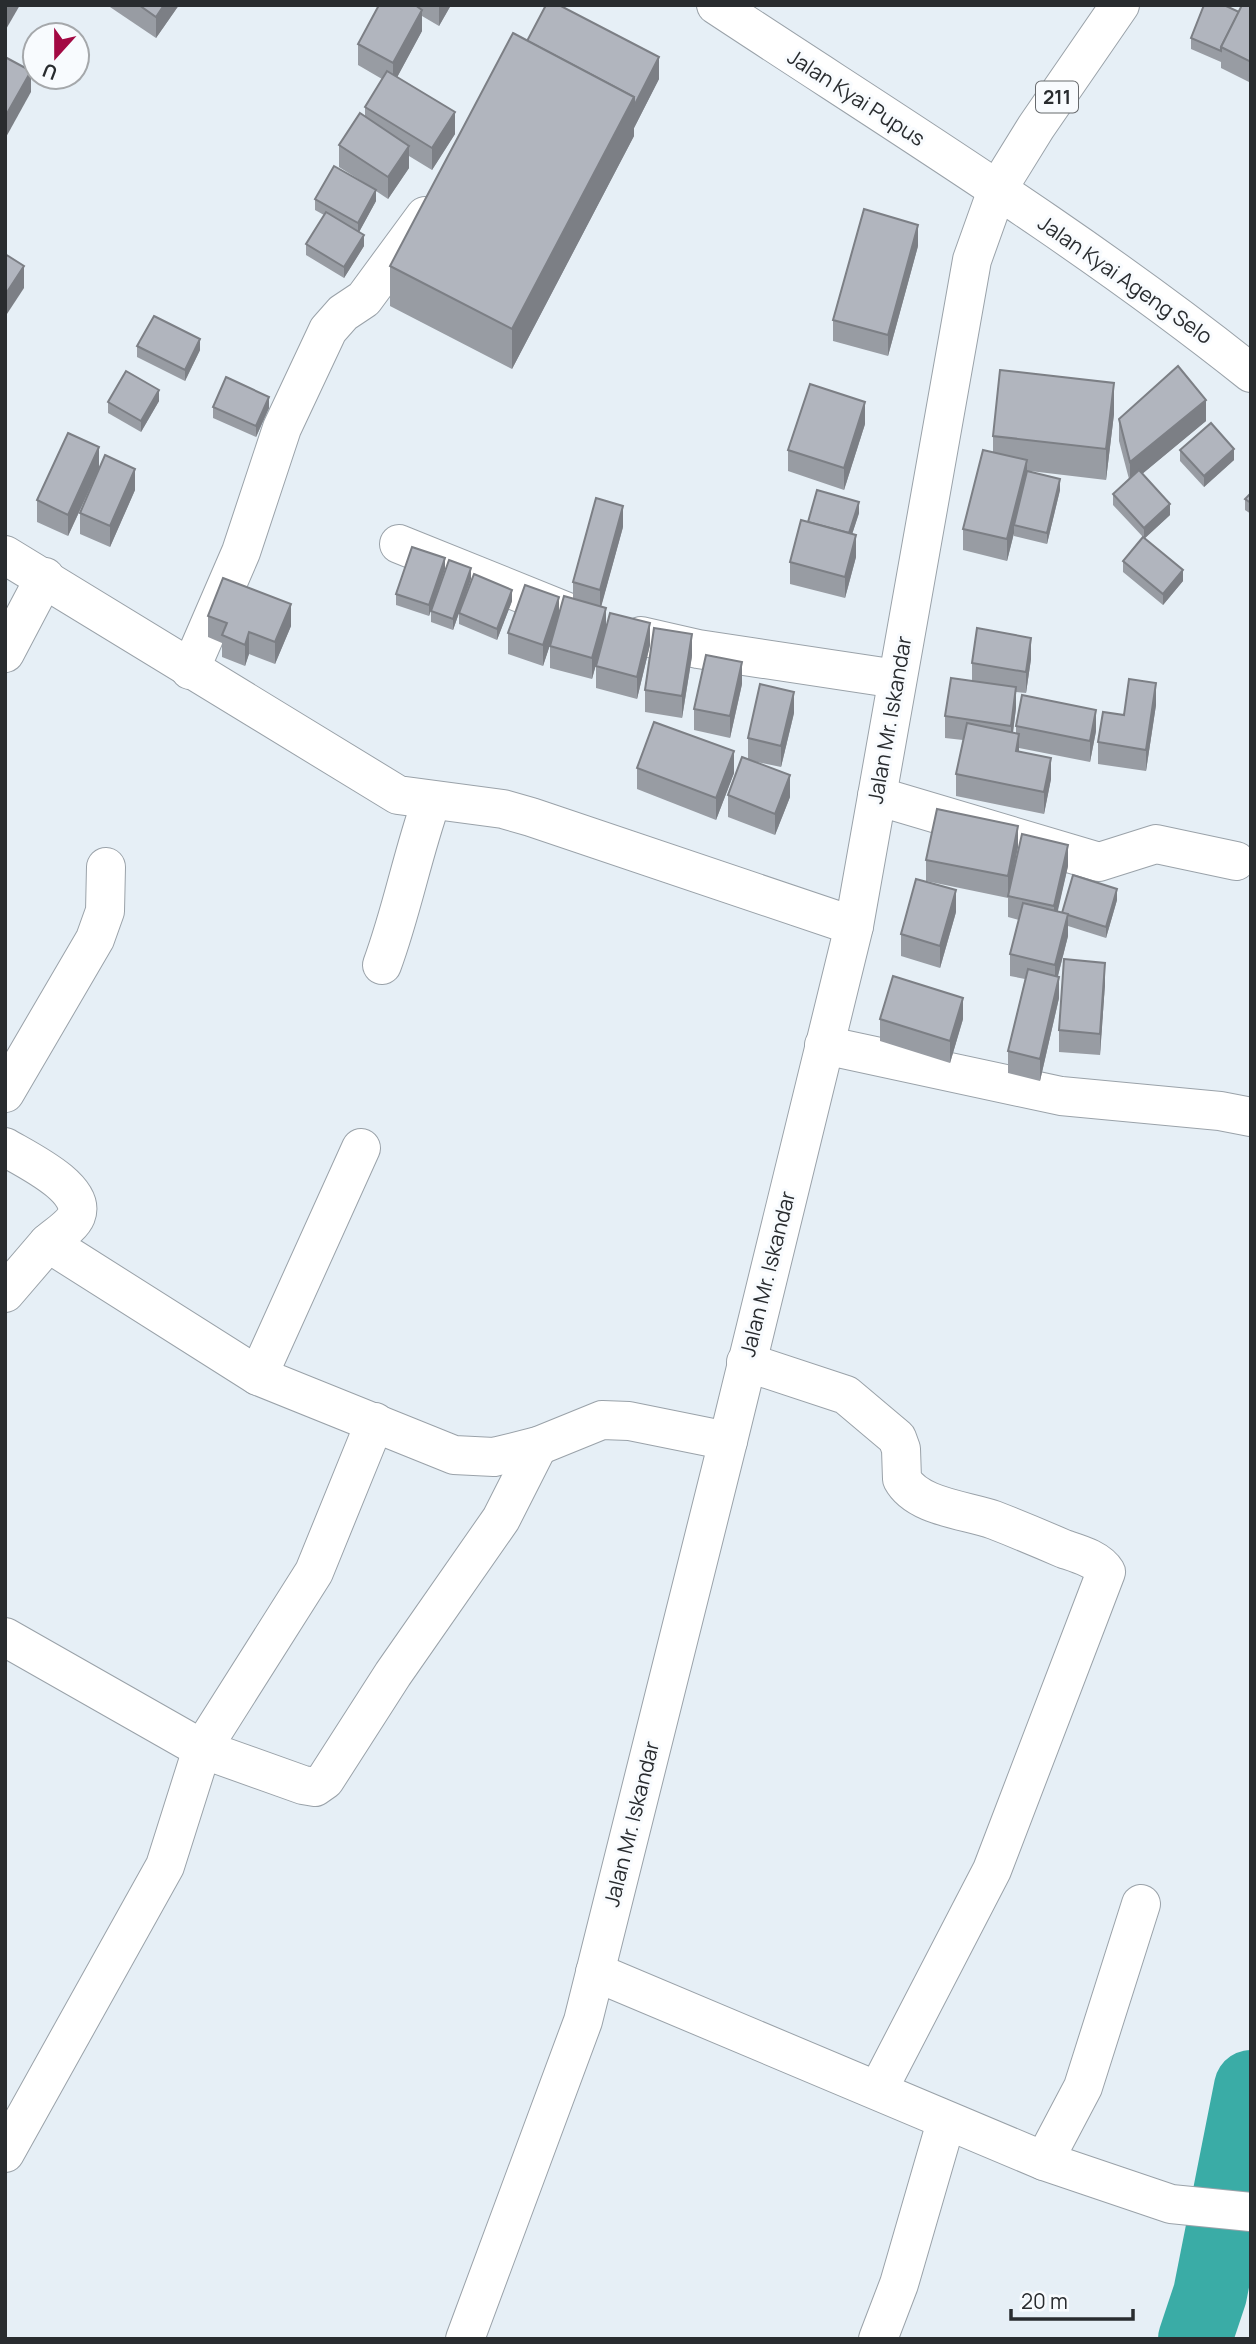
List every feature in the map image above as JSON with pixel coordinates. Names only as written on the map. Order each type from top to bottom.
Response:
[{"type":"street","name":"Jalan Kyai Pupus","points":[[716,5],[997,190]]},
{"type":"street","name":"211","points":[[997,190],[1036,127],[1120,5]]},
{"type":"street","points":[[190,670],[241,552],[282,428],[328,330],[343,313],[365,299],[444,186]]},
{"type":"street","name":"Jalan Kyai Ageng Selo","points":[[997,190],[1182,318],[1251,373]]},
{"type":"street","name":"Jalan Mr. Iskandar","points":[[465,2339],[583,2021],[728,1441],[853,926],[972,260],[997,190]]},
{"type":"street","points":[[399,544],[569,612],[654,641],[897,679]]},
{"type":"street","points":[[5,555],[398,795],[431,802],[503,809],[531,817],[853,926]]},
{"type":"street","points":[[5,653],[45,578]]},
{"type":"street","points":[[877,796],[1099,862],[1156,844],[1236,860]]},
{"type":"street","points":[[382,965],[397,923],[416,845],[431,802]]},
{"type":"street","points":[[5,1093],[95,939],[105,911],[106,867]]},
{"type":"street","points":[[824,1045],[1061,1096],[1235,1114]]},
{"type":"street","points":[[5,1147],[58,1180],[74,1194],[78,1205],[75,1219],[48,1243],[5,1293]]},
{"type":"street","points":[[258,1376],[361,1148]]},
{"type":"street","points":[[48,1243],[258,1376],[454,1455],[494,1457],[538,1446],[602,1419],[629,1421],[728,1441]]},
{"type":"street","points":[[746,1362],[846,1395],[897,1438],[901,1448],[902,1479],[912,1490],[939,1504],[991,1520],[1082,1556],[1101,1565],[1106,1572],[992,1870],[878,2090]]},
{"type":"street","points":[[5,2153],[164,1866],[202,1749],[314,1572],[375,1422]]},
{"type":"street","points":[[5,1637],[202,1749],[303,1785],[320,1785],[501,1519],[538,1446]]},
{"type":"street","points":[[1044,2161],[1083,2087],[1141,1905]]},
{"type":"street","points":[[595,1972],[1044,2161],[1171,2204],[1250,2212]]},
{"type":"street","points":[[878,2339],[899,2284],[947,2122]]},
{"type":"building","points":[[139,5],[164,5],[156,17]]},
{"type":"building","points":[[379,5],[415,5],[422,10],[393,63],[358,44]]},
{"type":"building","points":[[546,5],[559,5],[659,57],[634,106],[634,97],[527,41]]},
{"type":"building","points":[[1204,5],[1224,5],[1239,12],[1221,51],[1191,38]]},
{"type":"building","points":[[1242,5],[1251,7],[1251,62],[1221,47]]},
{"type":"building","points":[[513,33],[634,97],[512,329],[390,266]]},
{"type":"building","points":[[5,57],[21,66],[21,89],[5,117]]},
{"type":"building","points":[[387,71],[455,112],[432,148],[365,107]]},
{"type":"building","points":[[360,113],[409,146],[388,177],[339,145]]},
{"type":"building","points":[[334,166],[376,190],[358,223],[315,199]]},
{"type":"building","points":[[864,209],[918,225],[888,335],[833,320]]},
{"type":"building","points":[[326,212],[364,235],[344,267],[306,244]]},
{"type":"building","points":[[5,254],[24,266],[5,295]]},
{"type":"building","points":[[154,316],[200,339],[185,370],[137,346]]},
{"type":"building","points":[[1178,366],[1206,400],[1130,462],[1119,419]]},
{"type":"building","points":[[1000,370],[1114,383],[1106,449],[993,436]]},
{"type":"building","points":[[126,371],[159,390],[141,421],[108,402]]},
{"type":"building","points":[[226,377],[269,397],[256,426],[213,407]]},
{"type":"building","points":[[810,384],[865,402],[844,468],[788,450]]},
{"type":"building","points":[[1211,423],[1234,449],[1204,476],[1180,450]]},
{"type":"building","points":[[68,433],[99,447],[68,515],[37,500]]},
{"type":"building","points":[[983,450],[1027,460],[1007,539],[963,529]]},
{"type":"building","points":[[105,455],[135,469],[110,526],[80,513]]},
{"type":"building","points":[[1139,470],[1170,504],[1144,528],[1113,494]]},
{"type":"building","points":[[1027,471],[1060,479],[1047,533],[1014,525]]},
{"type":"building","points":[[817,490],[859,502],[849,533],[808,522]]},
{"type":"building","points":[[596,498],[623,506],[600,590],[573,582]]},
{"type":"building","points":[[801,520],[856,535],[845,577],[790,562]]},
{"type":"building","points":[[1143,537],[1183,570],[1163,594],[1123,561]]},
{"type":"building","points":[[412,547],[445,558],[429,605],[396,594]]},
{"type":"building","points":[[449,560],[471,568],[453,619],[431,611]]},
{"type":"building","points":[[474,574],[512,590],[497,629],[459,613]]},
{"type":"building","points":[[223,578],[291,604],[275,642],[249,632],[245,645],[222,635],[227,623],[208,616]]},
{"type":"building","points":[[525,585],[559,597],[543,645],[508,633]]},
{"type":"building","points":[[564,596],[606,608],[592,658],[550,646]]},
{"type":"building","points":[[610,613],[650,623],[637,677],[596,666]]},
{"type":"building","points":[[654,628],[692,634],[682,696],[645,690]]},
{"type":"building","points":[[977,628],[1031,638],[1026,672],[972,663]]},
{"type":"building","points":[[706,655],[742,662],[730,716],[694,709]]},
{"type":"building","points":[[951,678],[1016,687],[1011,726],[945,716]]},
{"type":"building","points":[[1129,679],[1156,683],[1146,750],[1098,742],[1103,712],[1124,715]]},
{"type":"building","points":[[760,684],[794,692],[781,746],[748,738]]},
{"type":"building","points":[[1022,695],[1096,710],[1090,741],[1016,726]]},
{"type":"building","points":[[654,722],[734,751],[716,798],[637,768]]},
{"type":"building","points":[[967,723],[1019,734],[1016,751],[1051,758],[1044,792],[956,774]]},
{"type":"building","points":[[742,757],[790,775],[775,814],[728,795]]},
{"type":"building","points":[[937,809],[1018,826],[1008,876],[926,860]]},
{"type":"building","points":[[1022,834],[1068,845],[1054,906],[1008,896]]},
{"type":"building","points":[[1073,875],[1117,889],[1106,927],[1062,913]]},
{"type":"building","points":[[916,879],[956,890],[940,946],[901,934]]},
{"type":"building","points":[[1023,903],[1068,914],[1055,965],[1010,954]]},
{"type":"building","points":[[1064,959],[1105,963],[1100,1034],[1059,1030]]},
{"type":"building","points":[[1028,969],[1059,977],[1040,1059],[1008,1051]]},
{"type":"building","points":[[893,976],[963,998],[950,1041],[880,1019]]},
{"type":"waterway","points":[[1195,2339],[1210,2294],[1251,2087]]}]
